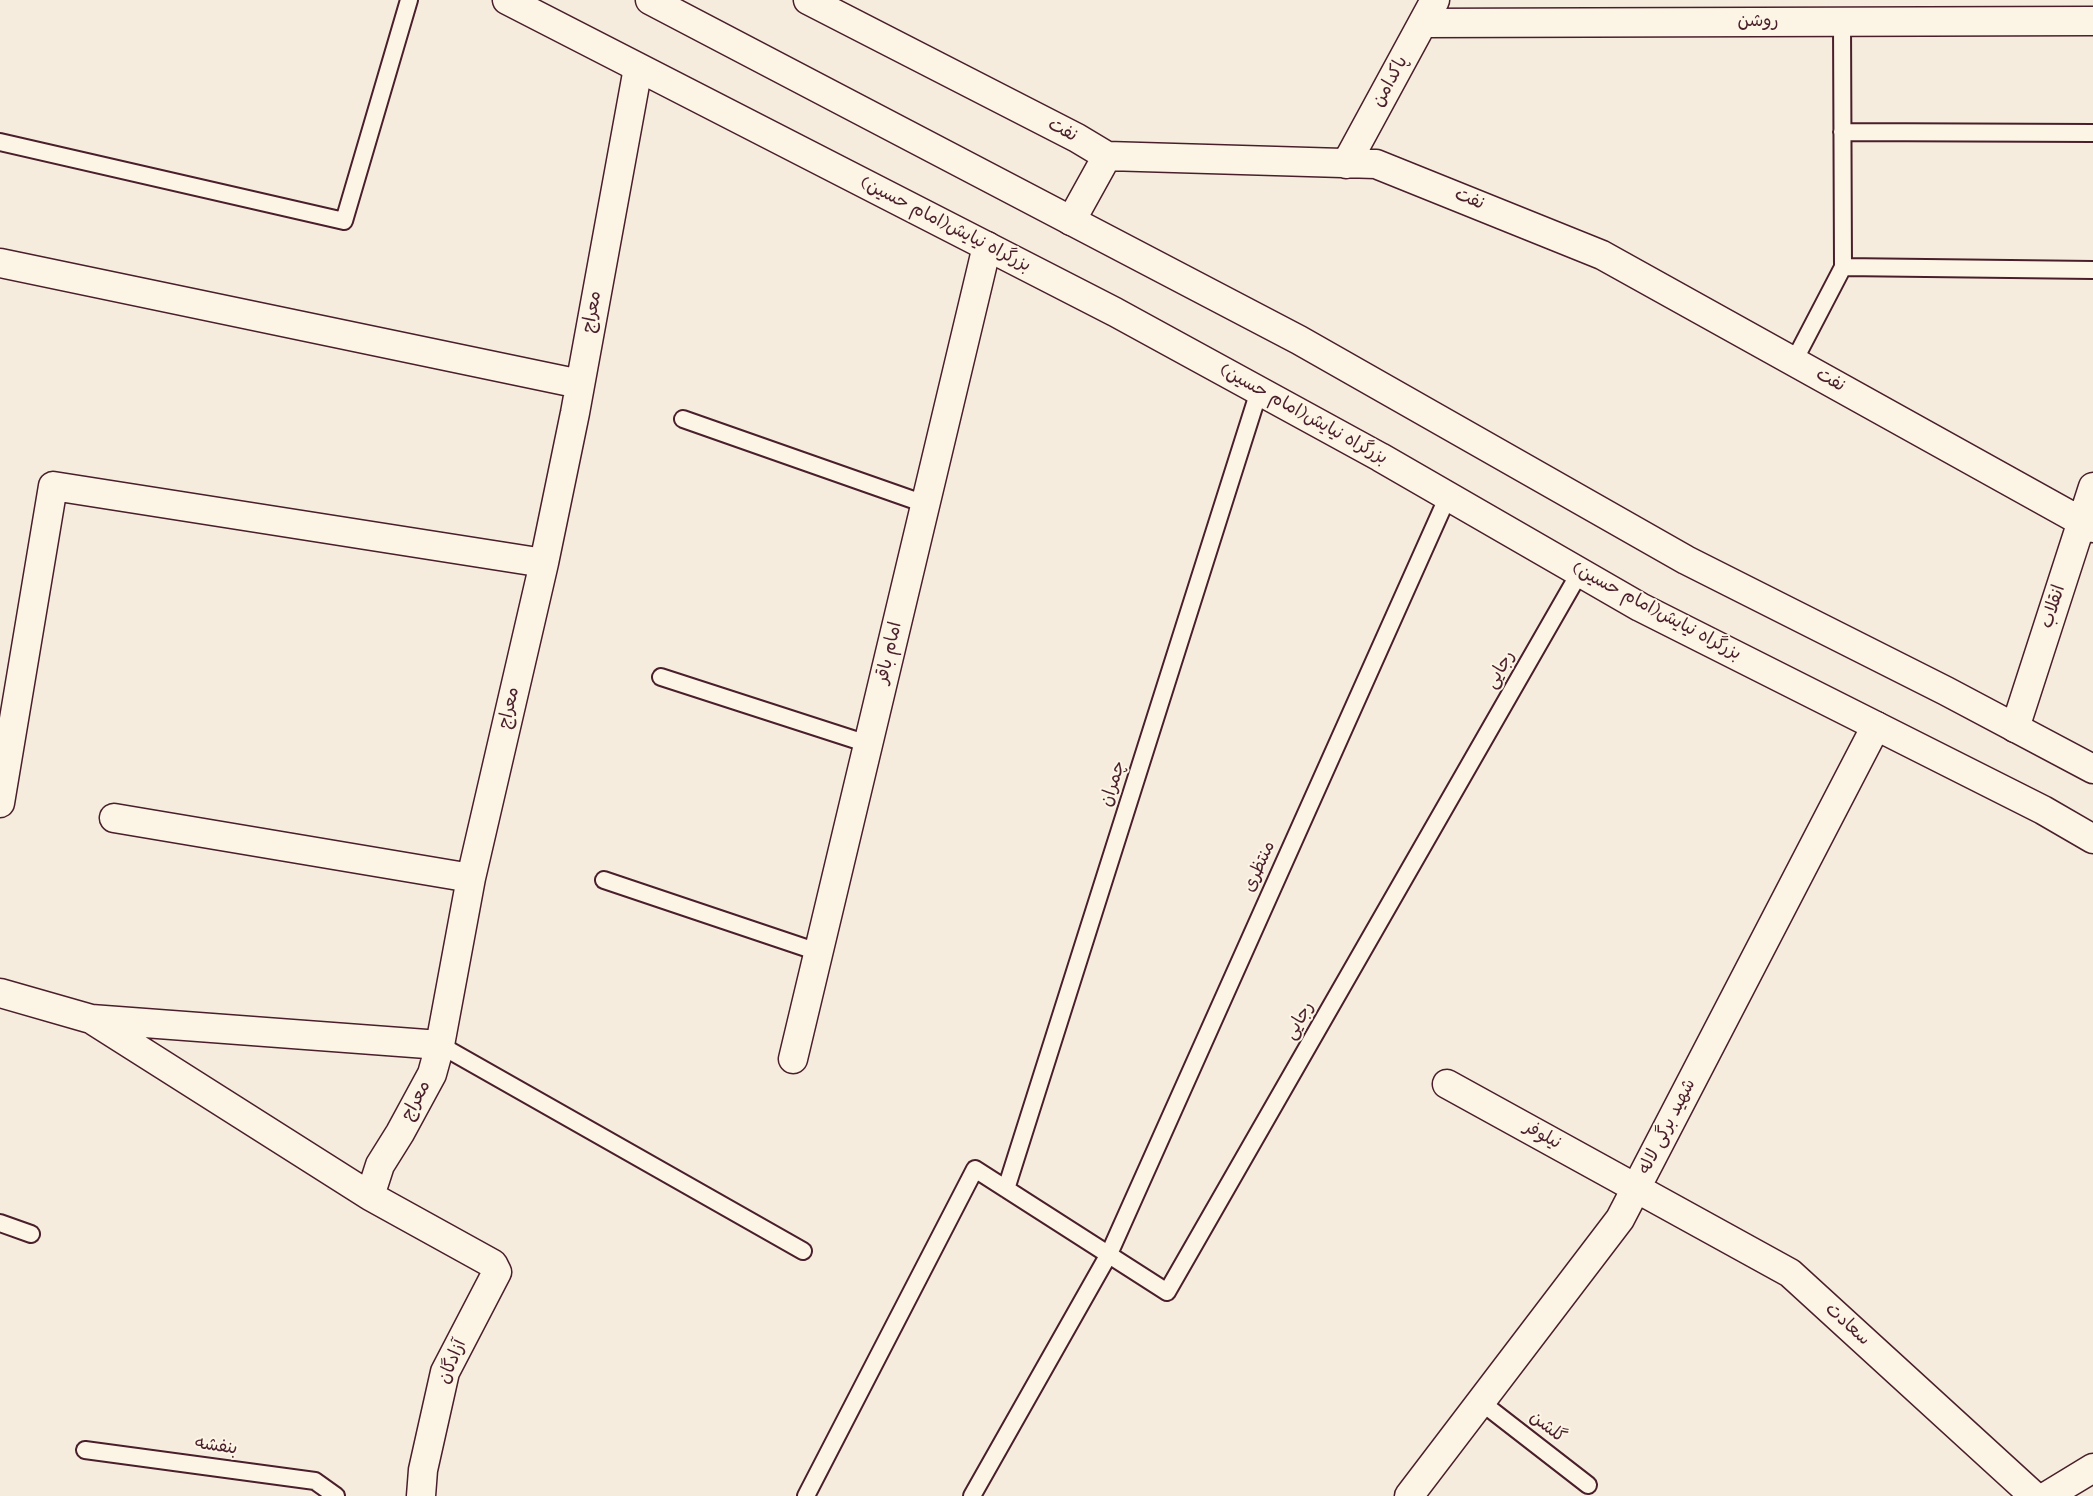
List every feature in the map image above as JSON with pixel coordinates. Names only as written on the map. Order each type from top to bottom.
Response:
[{"type":"main road","name":"بزرگراه نیایش(امام حسین)","points":[[507,0],[1115,312],[1448,496],[1640,607],[2043,810],[2093,839]]},
{"type":"main road","points":[[650,0],[1299,340],[1686,560],[2015,728],[2093,770]]},
{"type":"main road","name":"نفت","points":[[808,0],[1077,138],[1107,156],[1376,164],[1602,255],[2087,524]]},
{"type":"main road","name":"پاکدامن","points":[[1346,164],[1435,0]]},
{"type":"main road","name":"روشن","points":[[1422,23],[2093,21]]},
{"type":"main road","name":"معراج","points":[[370,1196],[380,1165],[432,1074],[440,1045],[471,878],[544,563],[580,384],[638,68]]},
{"type":"main road","points":[[1072,221],[1107,156]]},
{"type":"main road","name":"امام باقر","points":[[793,1059],[987,246]]},
{"type":"main road","points":[[0,263],[580,384]]},
{"type":"main road","points":[[0,803],[53,486],[544,563]]},
{"type":"main road","name":"انقلاب","points":[[2015,728],[2087,524],[2093,487]]},
{"type":"main road","name":"شهید برگی لاله","points":[[1409,1496],[1620,1219],[1876,726]]},
{"type":"main road","points":[[114,818],[471,878]]},
{"type":"main road","points":[[0,993],[91,1019],[440,1045]]},
{"type":"main road","points":[[91,1019],[370,1196]]},
{"type":"main road","name":"نیلوفر","points":[[1447,1084],[1636,1188]]},
{"type":"main road","name":"سعادت","points":[[1636,1188],[1790,1273],[2034,1496]]},
{"type":"main road","name":"آزادگان","points":[[370,1196],[493,1264],[497,1272],[445,1372],[423,1470],[422,1496]]},
{"type":"main road","points":[[2047,1496],[2093,1468]]},
{"type":"lane","points":[[0,142],[344,221],[409,0]]},
{"type":"lane","points":[[1794,361],[1843,267],[1842,22]]},
{"type":"lane","points":[[1842,132],[2093,133]]},
{"type":"lane","points":[[1843,267],[2093,270]]},
{"type":"lane","name":"چمران","points":[[1006,1188],[1259,391]]},
{"type":"lane","points":[[683,419],[925,504]]},
{"type":"lane","name":"منتظری","points":[[972,1496],[1109,1254],[1448,496]]},
{"type":"lane","name":"رجایی","points":[[806,1496],[975,1169],[1167,1292],[1580,572]]},
{"type":"lane","points":[[661,677],[868,744]]},
{"type":"lane","points":[[604,880],[818,952]]},
{"type":"lane","points":[[440,1045],[803,1251]]},
{"type":"lane","points":[[0,1223],[31,1234]]},
{"type":"lane","name":"گلشن","points":[[1480,1402],[1588,1485]]},
{"type":"lane","name":"بنفشه","points":[[85,1450],[315,1481],[336,1496]]}]
